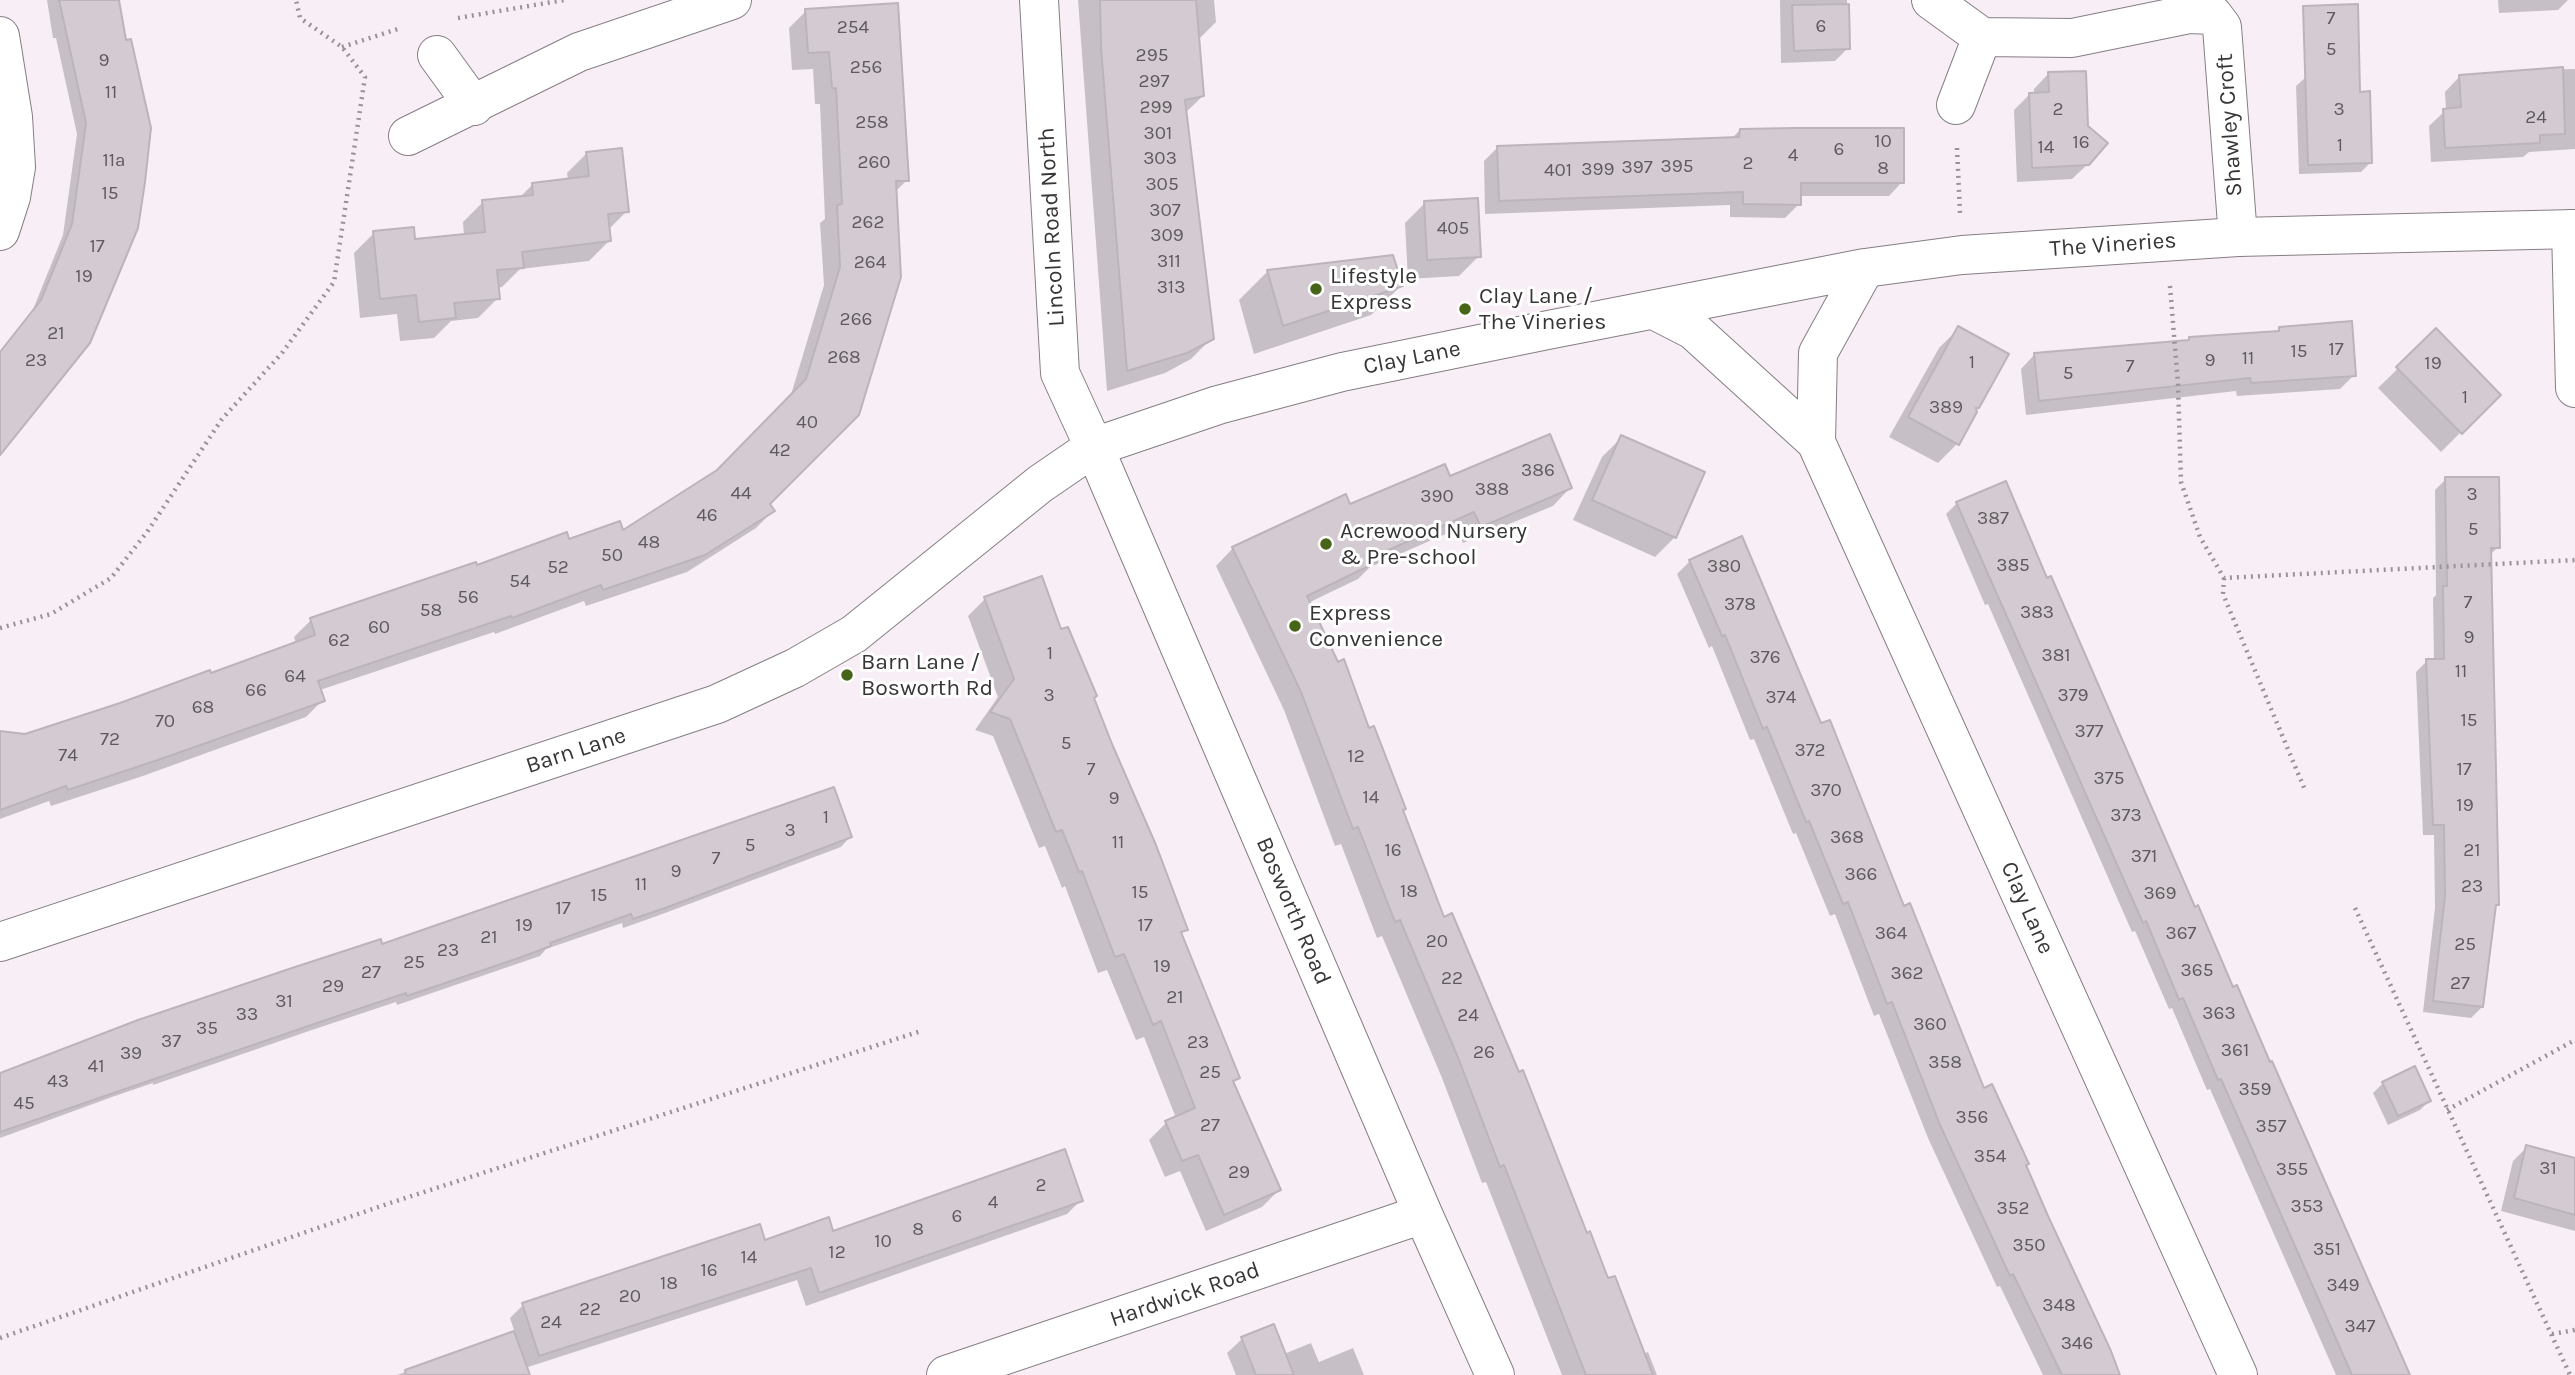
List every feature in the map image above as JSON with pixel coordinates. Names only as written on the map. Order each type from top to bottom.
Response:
[{"type":"street","points":[[408,136],[474,106],[579,52],[732,0]]},
{"type":"street","name":"Lincoln Road North","points":[[1039,0],[1060,373],[1094,447]]},
{"type":"street","points":[[1931,0],[1982,37],[1956,105]]},
{"type":"street","name":"Shawley Croft","points":[[1982,37],[2071,38],[2218,8],[2222,27],[2238,237]]},
{"type":"street","points":[[0,36],[13,117],[16,167],[11,197],[0,231]]},
{"type":"street","points":[[437,55],[474,106]]},
{"type":"street","points":[[2573,229],[2575,388]]},
{"type":"street","name":"The Vineries","points":[[1656,311],[1865,268],[1962,255],[2238,237],[2573,229]]},
{"type":"street","name":"Clay Lane","points":[[1816,442],[1818,353],[1865,268]]},
{"type":"street","name":"Clay Lane","points":[[1094,447],[1218,405],[1342,372],[1656,311],[1693,330],[1816,442],[2238,1375]]},
{"type":"street","name":"Barn Lane","points":[[0,942],[717,704],[795,668],[854,634],[1040,484],[1094,447]]},
{"type":"street","name":"Bosworth Road","points":[[1094,447],[1423,1214],[1495,1375]]},
{"type":"street","name":"Hardwick Road","points":[[946,1375],[1423,1214]]},
{"type":"path","points":[[0,628],[51,614],[111,578],[146,532],[222,419],[282,353],[334,282],[365,77],[342,47],[300,18],[296,0]]},
{"type":"path","points":[[1956,105],[1962,255]]},
{"type":"path","points":[[2166,242],[2178,384],[2181,482],[2200,537],[2224,578],[2224,594],[2305,790]]},
{"type":"path","points":[[2224,578],[2575,560]]},
{"type":"path","points":[[2355,908],[2570,1375]]},
{"type":"path","points":[[0,1338],[387,1204],[921,1031]]},
{"type":"path","points":[[2447,1110],[2575,1040]]},
{"type":"path","points":[[2552,1334],[2575,1330]]},
{"type":"building","points":[[59,0],[119,0],[126,40],[131,39],[151,128],[145,182],[138,228],[90,343],[0,455],[0,352],[41,300],[72,224],[86,123]]},
{"type":"building","points":[[1100,0],[1196,0],[1204,96],[1185,100],[1214,339],[1187,353],[1127,371],[1101,48]]},
{"type":"building","points":[[898,3],[909,181],[896,181],[901,277],[859,415],[770,504],[775,511],[705,555],[603,590],[601,585],[512,618],[511,616],[318,681],[325,701],[158,760],[68,790],[66,786],[0,810],[0,731],[25,734],[210,670],[211,673],[315,635],[310,618],[476,562],[477,565],[567,532],[569,539],[620,521],[623,530],[717,470],[806,379],[840,267],[837,205],[842,204],[836,88],[832,88],[829,52],[808,53],[805,9]]},
{"type":"building","points":[[1849,4],[1850,49],[1794,51],[1792,5]]},
{"type":"building","points":[[2358,4],[2360,92],[2370,91],[2372,163],[2308,165],[2303,6]]},
{"type":"building","points":[[2563,67],[2565,134],[2540,135],[2540,143],[2445,148],[2443,109],[2461,107],[2459,75]]},
{"type":"building","points":[[2086,71],[2088,126],[2108,143],[2089,165],[2032,168],[2029,93],[2049,92],[2048,72]]},
{"type":"building","points":[[1904,128],[1904,183],[1801,183],[1801,205],[1743,204],[1743,192],[1499,201],[1497,146],[1739,137],[1740,129]]},
{"type":"building","points":[[622,148],[629,212],[608,214],[611,241],[522,252],[524,268],[497,270],[500,299],[454,303],[456,318],[419,322],[416,295],[380,299],[373,231],[414,227],[415,239],[485,232],[482,200],[533,195],[532,183],[589,176],[586,152]]},
{"type":"building","points":[[1478,198],[1481,257],[1427,260],[1424,201]]},
{"type":"building","name":"Lifestyle Express","points":[[1393,255],[1403,286],[1283,326],[1267,270]]},
{"type":"building","points":[[2352,321],[2356,376],[2251,383],[2250,378],[2039,401],[2034,353],[2279,331],[2279,327]]},
{"type":"building","points":[[1958,326],[2009,354],[1979,408],[1976,408],[1977,412],[1959,445],[1908,417]]},
{"type":"building","points":[[2436,328],[2501,395],[2462,434],[2396,367]]},
{"type":"building","points":[[1550,434],[1572,488],[1481,527],[1474,512],[1375,556],[1377,562],[1307,596],[1338,662],[1344,659],[1369,728],[1374,726],[1444,917],[1452,913],[1519,1072],[1523,1070],[1587,1233],[1590,1231],[1608,1278],[1615,1276],[1653,1375],[1586,1375],[1504,1165],[1500,1167],[1459,1060],[1400,920],[1395,922],[1358,827],[1353,829],[1301,692],[1232,547],[1346,494],[1350,504],[1445,464],[1450,476]]},
{"type":"building","points":[[1621,435],[1705,472],[1676,538],[1592,500]]},
{"type":"building","points":[[2445,477],[2499,477],[2500,548],[2491,548],[2499,905],[2496,905],[2483,1007],[2433,1001],[2445,896],[2444,825],[2433,825],[2426,659],[2444,659],[2443,586],[2447,586]]},
{"type":"building","points":[[2006,481],[2047,578],[2051,576],[2195,907],[2198,905],[2233,987],[2237,985],[2270,1062],[2272,1061],[2410,1375],[2352,1375],[2221,1079],[2218,1080],[2183,998],[2179,1000],[2146,921],[2143,923],[1956,502]]},
{"type":"building","points":[[1742,536],[1821,723],[1830,720],[1904,906],[1910,903],[1984,1088],[1992,1084],[2120,1375],[2062,1375],[2013,1274],[2010,1276],[1940,1125],[1892,1002],[1887,1004],[1848,902],[1843,904],[1767,727],[1763,729],[1725,635],[1722,636],[1689,560]]},
{"type":"building","points":[[1042,576],[1061,629],[1068,627],[1097,696],[1094,698],[1112,744],[1156,845],[1188,930],[1181,932],[1240,1078],[1233,1081],[1281,1190],[1224,1215],[1198,1155],[1182,1161],[1165,1121],[1195,1108],[1161,1021],[1153,1025],[1124,954],[1115,957],[1082,871],[1079,872],[1062,830],[1056,832],[1010,719],[990,712],[1014,679],[984,597]]},
{"type":"building","points":[[834,787],[852,837],[668,907],[633,919],[631,914],[550,943],[551,946],[516,959],[407,996],[406,993],[0,1132],[0,1073],[138,1020],[381,939],[382,944]]},
{"type":"building","points":[[2415,1066],[2431,1101],[2398,1116],[2382,1082]]},
{"type":"building","points":[[2526,1145],[2575,1158],[2575,1215],[2514,1198]]},
{"type":"building","points":[[1065,1149],[1083,1201],[819,1293],[811,1268],[539,1356],[522,1303],[760,1224],[765,1240],[829,1217],[833,1231]]},
{"type":"building","points":[[1274,1324],[1294,1375],[1256,1375],[1241,1337]]},
{"type":"building","points":[[514,1331],[530,1375],[406,1375],[405,1370]]},
{"type":"place","name":"Lifestyle Express","points":[[1316,289]]},
{"type":"place","name":"Clay Lane / The Vineries","points":[[1465,309]]},
{"type":"place","name":"Acrewood Nursery & Pre-school","points":[[1326,544]]},
{"type":"place","name":"Express Convenience","points":[[1295,626]]},
{"type":"place","name":"Barn Lane / Bosworth Rd","points":[[847,675]]}]
